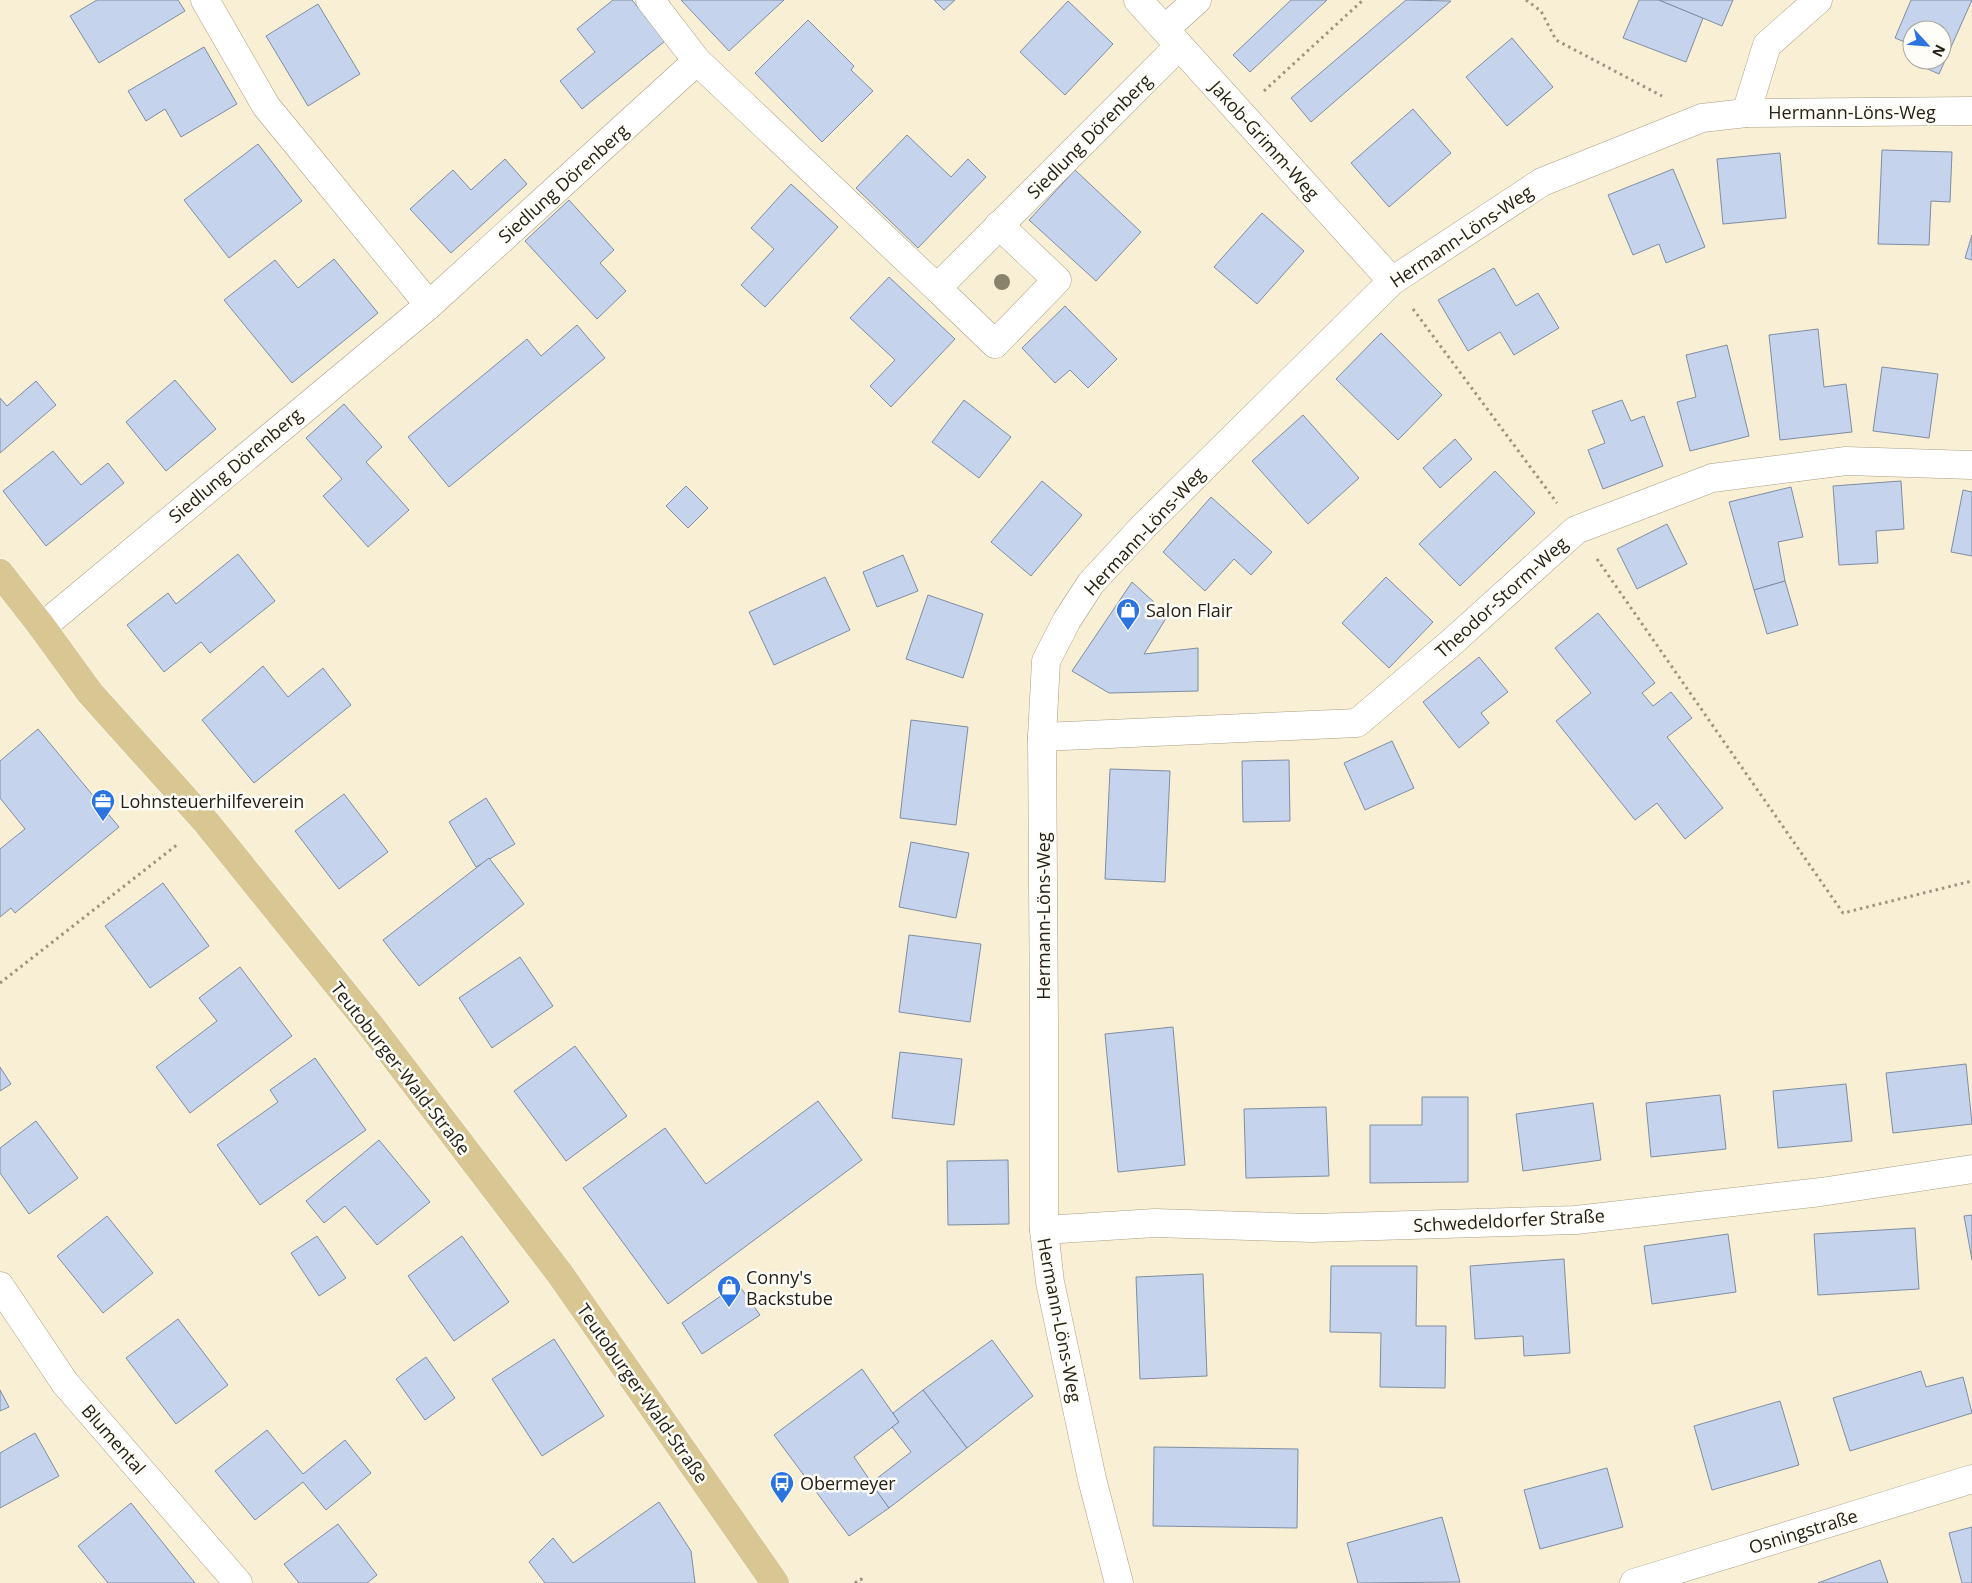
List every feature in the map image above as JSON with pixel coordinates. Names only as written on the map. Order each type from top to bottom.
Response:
[{"type":"main road","name":"Teutoburger-Wald-Straße","points":[[0,573],[42,626],[90,692],[206,822],[370,1025],[560,1274],[775,1583]]},
{"type":"street","points":[[205,0],[266,106],[428,305]]},
{"type":"street","points":[[650,0],[697,61],[995,344],[1057,280],[999,225]]},
{"type":"street","name":"Jakob-Grimm-Weg","points":[[1138,0],[1392,281]]},
{"type":"street","name":"Siedlung Dörenberg","points":[[937,288],[999,225],[1172,38],[1197,0]]},
{"type":"street","points":[[1746,113],[1767,45],[1818,0]]},
{"type":"street","name":"Siedlung Dörenberg","points":[[42,626],[428,305],[697,61]]},
{"type":"street","name":"Hermann-Löns-Weg","points":[[1119,1583],[1092,1479],[1050,1282],[1044,1230],[1042,737],[1046,661],[1067,620],[1091,582],[1143,527],[1392,281],[1542,182],[1702,118],[1746,113],[1972,111]]},
{"type":"street","name":"Theodor-Storm-Weg","points":[[1042,737],[1357,723],[1452,642],[1576,530],[1712,478],[1846,462],[1972,465]]},
{"type":"street","name":"Schwedeldorfer Straße","points":[[1044,1230],[1155,1223],[1312,1228],[1576,1220],[1821,1192],[1972,1169]]},
{"type":"street","name":"Blumental","points":[[0,1286],[65,1383],[238,1583]]},
{"type":"street","name":"Osningstraße","points":[[1634,1583],[1972,1479]]},
{"type":"path","points":[[1240,112],[1364,0]]},
{"type":"path","points":[[1526,0],[1542,11],[1556,40],[1702,118]]},
{"type":"path","points":[[1392,281],[1576,530],[1844,913],[1972,881]]},
{"type":"path","points":[[0,983],[206,822]]},
{"type":"path","points":[[855,1583],[861,1579],[864,1583]]},
{"type":"building","points":[[97,0],[178,0],[185,11],[99,63],[70,16]]},
{"type":"building","points":[[613,0],[632,0],[665,41],[582,109],[560,81],[595,52],[577,29]]},
{"type":"building","points":[[681,0],[784,0],[729,51]]},
{"type":"building","points":[[934,0],[955,0],[944,10]]},
{"type":"building","points":[[1291,0],[1327,0],[1250,72],[1233,55]]},
{"type":"building","points":[[1406,0],[1451,1],[1311,122],[1291,98]]},
{"type":"building","points":[[1639,0],[1659,0],[1703,18],[1686,62],[1623,38]]},
{"type":"building","points":[[1659,0],[1733,0],[1722,26]]},
{"type":"building","points":[[1911,0],[1972,0],[1952,45],[1952,20],[1903,20]]},
{"type":"building","points":[[1068,1],[1113,44],[1065,95],[1020,52]]},
{"type":"building","points":[[318,4],[360,74],[308,106],[266,36]]},
{"type":"building","points":[[808,20],[854,66],[851,70],[873,91],[822,142],[755,73]]},
{"type":"building","points":[[1902,21],[1902,41],[1895,38]]},
{"type":"building","points":[[1512,38],[1553,87],[1507,126],[1466,77]]},
{"type":"building","points":[[204,47],[237,104],[181,137],[165,109],[146,121],[128,91]]},
{"type":"building","points":[[1930,70],[1941,70],[1939,74]]},
{"type":"building","points":[[1413,109],[1451,153],[1389,207],[1351,163]]},
{"type":"building","points":[[907,135],[951,177],[968,159],[986,177],[918,248],[856,188]]},
{"type":"building","points":[[258,144],[302,201],[229,258],[184,200]]},
{"type":"building","points":[[1882,150],[1952,152],[1950,202],[1931,201],[1929,245],[1878,244]]},
{"type":"building","points":[[1780,153],[1786,218],[1723,224],[1717,159]]},
{"type":"building","points":[[505,159],[527,184],[451,253],[410,209],[453,170],[471,190]]},
{"type":"building","points":[[1673,169],[1705,247],[1666,263],[1659,244],[1633,255],[1608,195]]},
{"type":"building","points":[[1075,170],[1141,232],[1096,281],[1029,220]]},
{"type":"building","points":[[791,184],[838,227],[765,307],[741,285],[774,249],[751,228]]},
{"type":"building","points":[[569,200],[614,250],[600,263],[626,291],[597,319],[525,241]]},
{"type":"building","points":[[1262,213],[1304,251],[1257,304],[1214,267]]},
{"type":"building","points":[[1972,235],[1972,260],[1965,258]]},
{"type":"building","points":[[334,259],[378,313],[292,383],[224,300],[275,260],[298,288]]},
{"type":"building","points":[[1494,268],[1516,306],[1538,293],[1559,328],[1514,355],[1500,332],[1468,351],[1438,300]]},
{"type":"building","points":[[889,277],[955,339],[891,407],[870,386],[895,360],[850,318]]},
{"type":"building","points":[[1065,306],[1117,359],[1088,388],[1070,370],[1055,383],[1022,348]]},
{"type":"building","points":[[577,325],[605,358],[449,487],[408,437],[527,339],[541,356]]},
{"type":"building","points":[[1818,329],[1824,387],[1846,384],[1852,432],[1780,440],[1769,335]]},
{"type":"building","points":[[1381,333],[1442,395],[1398,440],[1336,379]]},
{"type":"building","points":[[1727,345],[1749,436],[1690,451],[1677,402],[1696,397],[1686,355]]},
{"type":"building","points":[[1882,367],[1938,374],[1929,438],[1873,431]]},
{"type":"building","points":[[175,380],[216,429],[166,471],[126,422]]},
{"type":"building","points":[[36,381],[56,405],[0,453],[0,398],[7,406]]},
{"type":"building","points":[[964,400],[1011,437],[979,478],[932,442]]},
{"type":"building","points":[[1622,400],[1631,421],[1644,416],[1663,466],[1603,489],[1588,450],[1605,443],[1592,411]]},
{"type":"building","points":[[344,404],[382,447],[366,462],[409,510],[368,547],[323,496],[342,479],[306,438]]},
{"type":"building","points":[[1303,415],[1359,478],[1308,524],[1252,461]]},
{"type":"building","points":[[1455,439],[1472,459],[1440,488],[1423,468]]},
{"type":"building","points":[[53,451],[81,485],[108,463],[124,483],[46,546],[3,491]]},
{"type":"building","points":[[1495,471],[1535,513],[1460,586],[1419,544]]},
{"type":"building","points":[[1042,481],[1082,515],[1031,576],[991,542]]},
{"type":"building","points":[[1901,481],[1904,529],[1876,531],[1878,563],[1839,565],[1833,486]]},
{"type":"building","points":[[686,486],[708,508],[688,528],[666,506]]},
{"type":"building","points":[[1791,487],[1803,537],[1778,542],[1785,581],[1754,590],[1729,502]]},
{"type":"building","points":[[1963,490],[1972,492],[1972,556],[1951,552]]},
{"type":"building","points":[[1211,497],[1272,552],[1251,575],[1234,559],[1205,591],[1163,552]]},
{"type":"building","points":[[1667,524],[1687,564],[1637,589],[1617,549]]},
{"type":"building","points":[[238,554],[275,601],[210,653],[201,642],[164,672],[127,625],[168,593],[176,604]]},
{"type":"building","points":[[903,555],[918,591],[877,607],[863,572]]},
{"type":"building","points":[[825,577],[850,630],[774,665],[749,612]]},
{"type":"building","points":[[1386,577],[1433,622],[1389,668],[1342,623]]},
{"type":"building","points":[[1785,581],[1798,625],[1767,634],[1754,590]]},
{"type":"building","name":"Salon Flair","points":[[1132,582],[1168,615],[1144,654],[1198,648],[1198,691],[1109,693],[1072,671]]},
{"type":"building","points":[[928,595],[983,614],[963,678],[906,659]]},
{"type":"building","points":[[1598,613],[1655,683],[1642,693],[1653,706],[1671,692],[1692,718],[1667,737],[1723,808],[1685,839],[1657,803],[1635,820],[1556,721],[1591,693],[1555,648]]},
{"type":"building","points":[[1479,657],[1508,692],[1481,713],[1489,723],[1459,748],[1423,702]]},
{"type":"building","points":[[263,666],[288,697],[323,668],[351,705],[254,783],[202,720]]},
{"type":"building","points":[[911,720],[968,727],[956,825],[900,818]]},
{"type":"building","points":[[38,729],[119,827],[15,913],[11,908],[0,917],[0,849],[25,829],[0,798],[0,761]]},
{"type":"building","points":[[1392,741],[1414,788],[1365,810],[1344,763]]},
{"type":"building","points":[[1289,760],[1290,821],[1243,822],[1242,761]]},
{"type":"building","points":[[1110,769],[1170,771],[1165,882],[1105,879]]},
{"type":"building","points":[[344,794],[388,852],[339,889],[295,831]]},
{"type":"building","points":[[486,798],[515,844],[476,867],[449,822]]},
{"type":"building","points":[[911,842],[969,853],[956,918],[899,907]]},
{"type":"building","points":[[489,858],[524,904],[419,986],[383,940]]},
{"type":"building","points":[[163,883],[209,946],[150,988],[105,926]]},
{"type":"building","points":[[909,935],[981,944],[970,1022],[899,1012]]},
{"type":"building","points":[[520,957],[553,1006],[492,1048],[459,998]]},
{"type":"building","points":[[240,967],[292,1036],[190,1113],[156,1067],[217,1021],[199,998]]},
{"type":"building","points":[[1173,1027],[1185,1165],[1118,1172],[1105,1034]]},
{"type":"building","points":[[575,1046],[627,1116],[566,1161],[514,1091]]},
{"type":"building","points":[[900,1052],[962,1059],[954,1125],[892,1118]]},
{"type":"building","points":[[315,1058],[366,1130],[260,1205],[217,1145],[278,1102],[270,1090]]},
{"type":"building","points":[[1966,1064],[1972,1124],[1893,1133],[1886,1073]]},
{"type":"building","points":[[0,1067],[11,1084],[0,1091]]},
{"type":"building","points":[[1846,1084],[1852,1141],[1778,1148],[1773,1091]]},
{"type":"building","points":[[1720,1095],[1726,1149],[1651,1157],[1646,1103]]},
{"type":"building","points":[[1422,1097],[1468,1097],[1468,1182],[1370,1183],[1370,1125],[1422,1125]]},
{"type":"building","points":[[818,1101],[862,1160],[668,1304],[583,1188],[665,1128],[706,1184]]},
{"type":"building","points":[[1593,1103],[1601,1160],[1523,1171],[1516,1114]]},
{"type":"building","points":[[1326,1107],[1329,1176],[1246,1178],[1244,1109]]},
{"type":"building","points":[[36,1121],[78,1178],[29,1214],[0,1173],[0,1148]]},
{"type":"building","points":[[379,1140],[430,1202],[377,1245],[345,1206],[324,1223],[306,1201]]},
{"type":"building","points":[[1008,1160],[1009,1224],[948,1225],[947,1161]]},
{"type":"building","points":[[1972,1215],[1972,1260],[1964,1216]]},
{"type":"building","points":[[107,1216],[153,1273],[103,1313],[57,1256]]},
{"type":"building","points":[[1915,1228],[1919,1289],[1818,1295],[1814,1234]]},
{"type":"building","points":[[1728,1234],[1736,1292],[1652,1304],[1644,1246]]},
{"type":"building","points":[[317,1236],[346,1278],[319,1296],[291,1253]]},
{"type":"building","points":[[462,1236],[509,1302],[454,1341],[408,1276]]},
{"type":"building","points":[[1564,1259],[1570,1353],[1524,1356],[1523,1336],[1475,1339],[1470,1266]]},
{"type":"building","points":[[1331,1266],[1417,1266],[1416,1326],[1446,1326],[1445,1388],[1380,1387],[1381,1333],[1330,1332]]},
{"type":"building","points":[[1203,1274],[1207,1376],[1140,1379],[1136,1277]]},
{"type":"building","points":[[738,1284],[760,1315],[702,1354],[682,1323]]},
{"type":"building","points":[[178,1319],[228,1385],[176,1424],[126,1358]]},
{"type":"building","points":[[554,1339],[604,1416],[542,1456],[492,1379]]},
{"type":"building","points":[[992,1340],[1033,1396],[967,1448],[923,1390]]},
{"type":"building","points":[[426,1357],[455,1398],[425,1420],[396,1379]]},
{"type":"building","points":[[862,1369],[899,1422],[854,1457],[889,1508],[849,1536],[774,1435]]},
{"type":"building","points":[[1921,1371],[1926,1387],[1963,1377],[1972,1413],[1850,1451],[1833,1398]]},
{"type":"building","points":[[0,1390],[9,1407],[0,1411]]},
{"type":"building","points":[[923,1390],[967,1448],[889,1508],[871,1483],[911,1452],[892,1427],[899,1422],[893,1413]]},
{"type":"building","points":[[1780,1401],[1799,1465],[1712,1490],[1694,1426]]},
{"type":"building","points":[[267,1430],[303,1474],[345,1440],[371,1473],[326,1510],[303,1482],[255,1520],[215,1471]]},
{"type":"building","points":[[35,1433],[59,1476],[0,1508],[0,1453]]},
{"type":"building","points":[[1154,1447],[1298,1449],[1297,1528],[1153,1526]]},
{"type":"building","points":[[1607,1468],[1623,1527],[1540,1549],[1524,1490]]},
{"type":"building","points":[[659,1502],[691,1551],[695,1583],[545,1583],[529,1562],[553,1538],[573,1563]]},
{"type":"building","points":[[131,1503],[195,1583],[108,1583],[78,1546]]},
{"type":"building","points":[[1442,1517],[1460,1582],[1358,1583],[1347,1543]]},
{"type":"building","points":[[338,1524],[377,1575],[367,1583],[299,1583],[284,1564]]},
{"type":"building","points":[[1972,1527],[1972,1583],[1962,1583],[1949,1533]]},
{"type":"building","points":[[1880,1560],[1888,1583],[1818,1583]]},
{"type":"place","name":"Salon Flair","points":[[1128,631]]},
{"type":"place","name":"Lohnsteuerhilfeverein","points":[[103,822]]},
{"type":"place","name":"Conny's Backstube","points":[[729,1308]]},
{"type":"place","name":"Obermeyer","points":[[782,1504]]}]
